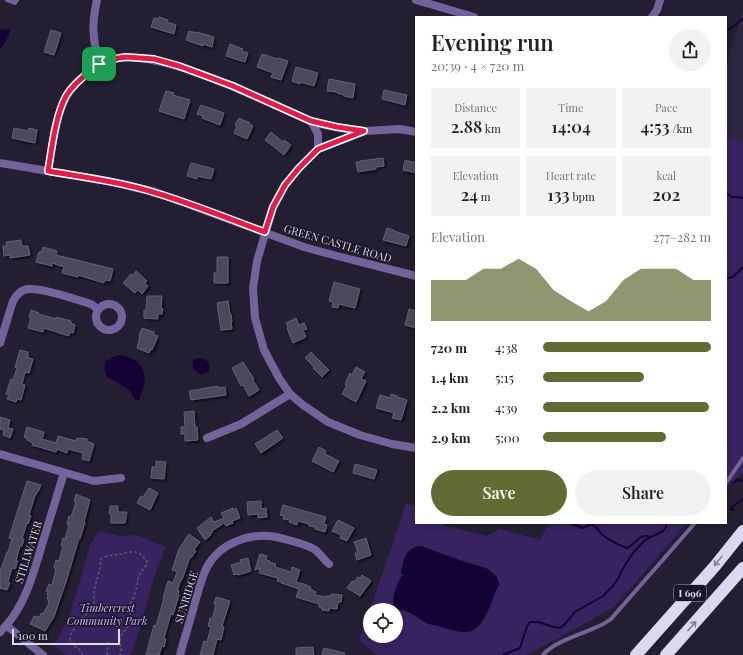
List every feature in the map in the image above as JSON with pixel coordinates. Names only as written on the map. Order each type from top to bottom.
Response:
[{"type":"highway","name":"I 696","points":[[636,655],[715,566],[743,531]]},
{"type":"highway","name":"I 696","points":[[666,655],[743,568]]},
{"type":"street","points":[[97,0],[93,21],[93,36],[99,64]]},
{"type":"street","points":[[416,0],[471,16]]},
{"type":"street","points":[[653,16],[657,10],[660,0]]},
{"type":"street","points":[[48,171],[60,111],[66,97],[72,88],[99,64],[116,58],[126,57],[154,59],[179,66],[233,86],[311,121],[364,131],[400,129],[415,132]]},
{"type":"street","points":[[311,121],[318,134],[318,149]]},
{"type":"street","points":[[364,131],[318,149],[285,185],[273,207],[257,261],[253,288],[255,318],[264,350],[279,378],[290,394],[328,422],[360,435],[392,444],[415,448]]},
{"type":"street","name":"GREEN CASTLE ROAD","points":[[0,163],[155,192],[304,247],[415,276]]},
{"type":"street","points":[[0,343],[13,301],[16,295],[23,290],[38,288],[91,304],[98,309]]},
{"type":"street","points":[[207,438],[241,424],[290,394]]},
{"type":"street","points":[[0,454],[94,481],[121,478]]},
{"type":"street","name":"STILLWATER","points":[[0,632],[7,626],[19,608],[27,592],[64,473]]},
{"type":"street","name":"SUNRIDGE","points":[[180,655],[201,581],[213,558],[230,544],[255,536],[281,538],[299,543],[315,550],[329,564]]},
{"type":"street","points":[[7,626],[43,655]]},
{"type":"lane","points":[[7,0],[15,3],[17,0]]},
{"type":"lane","points":[[727,482],[743,458]]},
{"type":"lane","points":[[543,655],[551,648],[600,626],[611,619],[695,524]]},
{"type":"path","points":[[83,655],[80,650],[71,643],[70,636],[79,621],[92,609],[94,605],[94,591],[101,559],[105,556],[114,554],[135,552],[145,559],[147,564],[140,573],[136,592],[131,602],[128,627],[121,636],[120,642],[122,650],[119,655]]},
{"type":"path","points":[[107,655],[108,640]]},
{"type":"shaded area","points":[[743,9],[743,142],[727,136],[727,63]]},
{"type":"shaded area","points":[[11,29],[5,43],[0,49],[0,30]]},
{"type":"shaded area","points":[[120,355],[129,357],[141,365],[145,378],[139,400],[135,400],[130,391],[108,378],[105,369],[106,362],[111,358]]},
{"type":"shaded area","points":[[194,359],[204,359],[209,364],[210,369],[205,374],[197,373],[194,370]]},
{"type":"shaded area","points":[[421,546],[488,569],[497,577],[499,584],[483,620],[475,629],[460,632],[429,624],[403,610],[403,603],[393,603],[398,582],[402,576],[404,576],[401,572],[404,559],[408,552]]},
{"type":"green space","points":[[727,136],[743,142],[743,473],[727,486]]},
{"type":"green space","points":[[406,503],[415,506],[415,524],[444,524],[445,526],[487,536],[500,529],[540,540],[548,524],[686,524],[613,608],[527,655],[377,655],[359,640],[363,629],[363,643],[403,643],[403,606],[404,610],[425,622],[456,631],[479,625],[488,611],[499,586],[497,577],[488,569],[421,546],[412,549],[406,555],[403,563],[401,572],[405,575],[402,576],[397,584],[402,603],[372,603]]},
{"type":"green space","name":"Timbercrest Community Park","points":[[99,531],[120,536],[137,535],[166,547],[155,573],[140,628],[130,655],[66,655],[54,646],[69,616],[90,545]]},
{"type":"building","points":[[159,17],[176,25],[174,34],[151,27],[154,18],[158,19]]},
{"type":"building","points":[[51,30],[61,33],[54,55],[44,52]]},
{"type":"building","points":[[189,31],[214,37],[212,47],[203,44],[203,46],[186,40]]},
{"type":"building","points":[[230,44],[243,49],[242,51],[248,53],[245,62],[226,56]]},
{"type":"building","points":[[262,54],[288,61],[281,80],[271,77],[273,73],[257,67]]},
{"type":"building","points":[[296,67],[318,73],[314,86],[292,81]]},
{"type":"building","points":[[329,79],[355,84],[353,98],[344,96],[337,92],[327,91]]},
{"type":"building","points":[[384,90],[407,95],[405,105],[382,99]]},
{"type":"building","points":[[166,91],[174,93],[173,95],[190,100],[184,119],[159,111]]},
{"type":"building","points":[[201,105],[224,113],[220,125],[202,118],[203,116],[197,114]]},
{"type":"building","points":[[239,118],[253,126],[247,139],[234,133],[237,126],[235,125]]},
{"type":"building","points":[[14,128],[28,131],[29,128],[37,130],[35,143],[12,138]]},
{"type":"building","points":[[271,132],[283,142],[284,140],[291,145],[284,155],[265,140]]},
{"type":"building","points":[[383,158],[384,166],[358,172],[356,162]]},
{"type":"building","points":[[405,160],[415,163],[415,173],[403,170]]},
{"type":"building","points":[[191,163],[214,169],[211,179],[197,176],[197,179],[187,176]]},
{"type":"building","points":[[387,228],[409,236],[406,246],[383,240]]},
{"type":"building","points":[[21,240],[22,246],[28,246],[30,255],[10,258],[10,255],[4,256],[3,246],[7,246],[6,242]]},
{"type":"building","points":[[43,247],[57,251],[56,255],[113,269],[110,281],[105,280],[104,283],[78,275],[78,277],[62,273],[64,267],[52,263],[52,266],[36,262],[39,252],[42,252]]},
{"type":"building","points":[[217,257],[228,257],[228,283],[214,283],[214,273],[217,273]]},
{"type":"building","points":[[136,271],[147,281],[145,283],[148,286],[142,294],[138,290],[135,293],[123,283]]},
{"type":"building","points":[[334,282],[360,289],[355,308],[339,304],[338,308],[332,307],[333,302],[329,301]]},
{"type":"building","points":[[147,296],[162,296],[161,309],[163,309],[162,314],[158,314],[158,319],[144,318]]},
{"type":"building","points":[[228,301],[232,329],[221,330],[217,303]]},
{"type":"building","points":[[409,309],[415,311],[415,328],[405,325]]},
{"type":"building","points":[[31,310],[56,319],[56,317],[71,321],[71,323],[75,325],[73,333],[70,332],[69,336],[44,328],[43,332],[28,328],[31,318],[29,317]]},
{"type":"building","points":[[296,318],[299,325],[304,323],[307,329],[303,330],[306,337],[293,343],[286,323]]},
{"type":"building","points":[[142,328],[154,332],[154,335],[158,336],[152,350],[151,349],[149,353],[137,348]]},
{"type":"building","points":[[20,350],[28,352],[28,358],[33,359],[29,373],[25,372],[22,384],[25,385],[21,400],[17,399],[16,402],[7,399],[9,395],[6,394],[11,379],[13,380],[17,368],[15,367]]},
{"type":"building","points":[[311,352],[329,370],[322,377],[305,358]]},
{"type":"building","points":[[243,362],[259,390],[249,396],[243,385],[241,386],[232,368]]},
{"type":"building","points":[[356,367],[365,372],[361,379],[366,381],[356,402],[342,394],[347,385],[345,384],[350,373],[352,375]]},
{"type":"building","points":[[218,386],[219,388],[225,387],[226,395],[191,400],[189,391]]},
{"type":"building","points":[[391,394],[407,400],[401,420],[392,418],[394,413],[376,408],[380,395],[390,398]]},
{"type":"building","points":[[194,411],[198,440],[185,441],[185,434],[181,434],[181,427],[185,427],[184,412]]},
{"type":"building","points":[[0,417],[10,420],[8,428],[13,429],[10,438],[3,435],[4,430],[0,429]]},
{"type":"building","points":[[27,427],[44,432],[42,439],[56,443],[58,436],[76,441],[77,438],[87,439],[87,441],[94,444],[89,461],[82,459],[83,453],[68,449],[67,453],[57,449],[56,452],[32,445],[33,443],[24,437]]},
{"type":"building","points":[[277,430],[283,438],[261,453],[255,444]]},
{"type":"building","points":[[319,447],[326,451],[325,454],[339,461],[333,472],[312,461]]},
{"type":"building","points":[[156,461],[166,462],[164,479],[151,478],[152,467],[156,467]]},
{"type":"building","points":[[355,464],[377,470],[374,479],[353,473]]},
{"type":"building","points":[[27,481],[41,485],[35,495],[29,515],[31,516],[28,524],[27,523],[22,539],[24,539],[22,546],[20,546],[16,561],[18,561],[15,569],[12,568],[8,582],[10,583],[7,590],[0,588],[0,569],[12,539],[9,538]]},
{"type":"building","points":[[149,488],[158,493],[150,510],[137,503],[141,496],[143,497]]},
{"type":"building","points":[[76,494],[90,500],[80,539],[79,538],[54,617],[45,631],[30,624],[34,616],[40,616],[41,613],[43,614],[49,603],[49,599],[47,599],[48,592],[46,591],[49,584],[52,585],[56,569],[54,568],[56,560],[59,561],[63,546],[61,546],[63,538],[65,539],[69,525],[67,524],[69,516],[71,517],[76,502],[74,501]]},
{"type":"building","points":[[261,501],[261,509],[266,508],[267,517],[258,518],[258,514],[248,515],[247,502]]},
{"type":"building","points":[[283,505],[326,517],[324,524],[327,525],[325,532],[309,526],[309,524],[298,521],[297,525],[289,522],[290,520],[283,519],[284,516],[280,515]]},
{"type":"building","points":[[110,506],[118,506],[118,512],[127,512],[125,523],[111,523],[111,514],[109,514]]},
{"type":"building","points":[[233,508],[233,510],[236,508],[240,518],[232,521],[233,523],[226,526],[224,523],[212,531],[213,532],[210,534],[211,535],[205,540],[197,528],[211,517],[214,522],[224,518],[221,513]]},
{"type":"building","points":[[338,520],[354,528],[347,541],[340,538],[341,535],[332,531]]},
{"type":"building","points":[[189,534],[200,542],[194,550],[196,551],[191,558],[190,557],[177,591],[179,591],[179,595],[173,615],[171,614],[164,638],[166,639],[164,647],[162,646],[159,655],[146,655],[154,625],[156,626],[168,581],[173,583],[177,572],[172,570],[179,549]]},
{"type":"building","points":[[366,538],[371,555],[357,560],[355,553],[358,553],[354,542]]},
{"type":"building","points":[[260,554],[267,556],[266,560],[276,564],[275,567],[291,572],[292,567],[300,570],[296,582],[311,587],[310,589],[316,592],[315,595],[327,597],[331,596],[331,594],[342,595],[341,602],[338,602],[337,609],[329,608],[329,611],[322,610],[322,608],[319,607],[319,604],[296,597],[299,589],[277,581],[278,578],[259,573],[260,568],[255,570]]},
{"type":"building","points":[[248,558],[251,571],[234,575],[231,565]]},
{"type":"building","points":[[362,575],[371,581],[360,596],[347,588],[352,581],[354,582]]},
{"type":"building","points":[[216,597],[230,601],[222,626],[224,627],[221,640],[217,639],[213,655],[200,655],[204,641],[207,642],[211,627],[208,626],[210,618],[212,619],[216,605],[214,604]]},
{"type":"building","points":[[313,647],[314,655],[296,655],[296,648]]},
{"type":"building","points":[[324,648],[345,653],[344,655],[322,655]]},
{"type":"waterway","points":[[727,30],[743,18]]},
{"type":"waterway","points":[[727,194],[732,197],[743,198]]},
{"type":"waterway","points":[[727,278],[733,277],[743,267]]},
{"type":"waterway","points":[[733,483],[738,480],[743,481]]},
{"type":"waterway","points":[[733,510],[731,509],[732,507],[743,499]]},
{"type":"waterway","points":[[572,524],[583,528],[591,524]]},
{"type":"waterway","points":[[591,524],[609,539],[627,548],[641,537],[651,537]]},
{"type":"waterway","points":[[503,655],[520,648],[527,626],[530,622],[538,622],[560,628],[575,612],[603,596],[613,586],[633,553],[645,540],[663,531],[666,524]]},
{"type":"route","points":[[126,57],[154,59],[179,66],[233,86],[311,121],[364,131],[318,149],[299,168],[285,185],[273,207],[265,232],[155,192],[48,171],[60,111],[66,97],[72,88],[99,64],[116,58],[126,57]]}]
